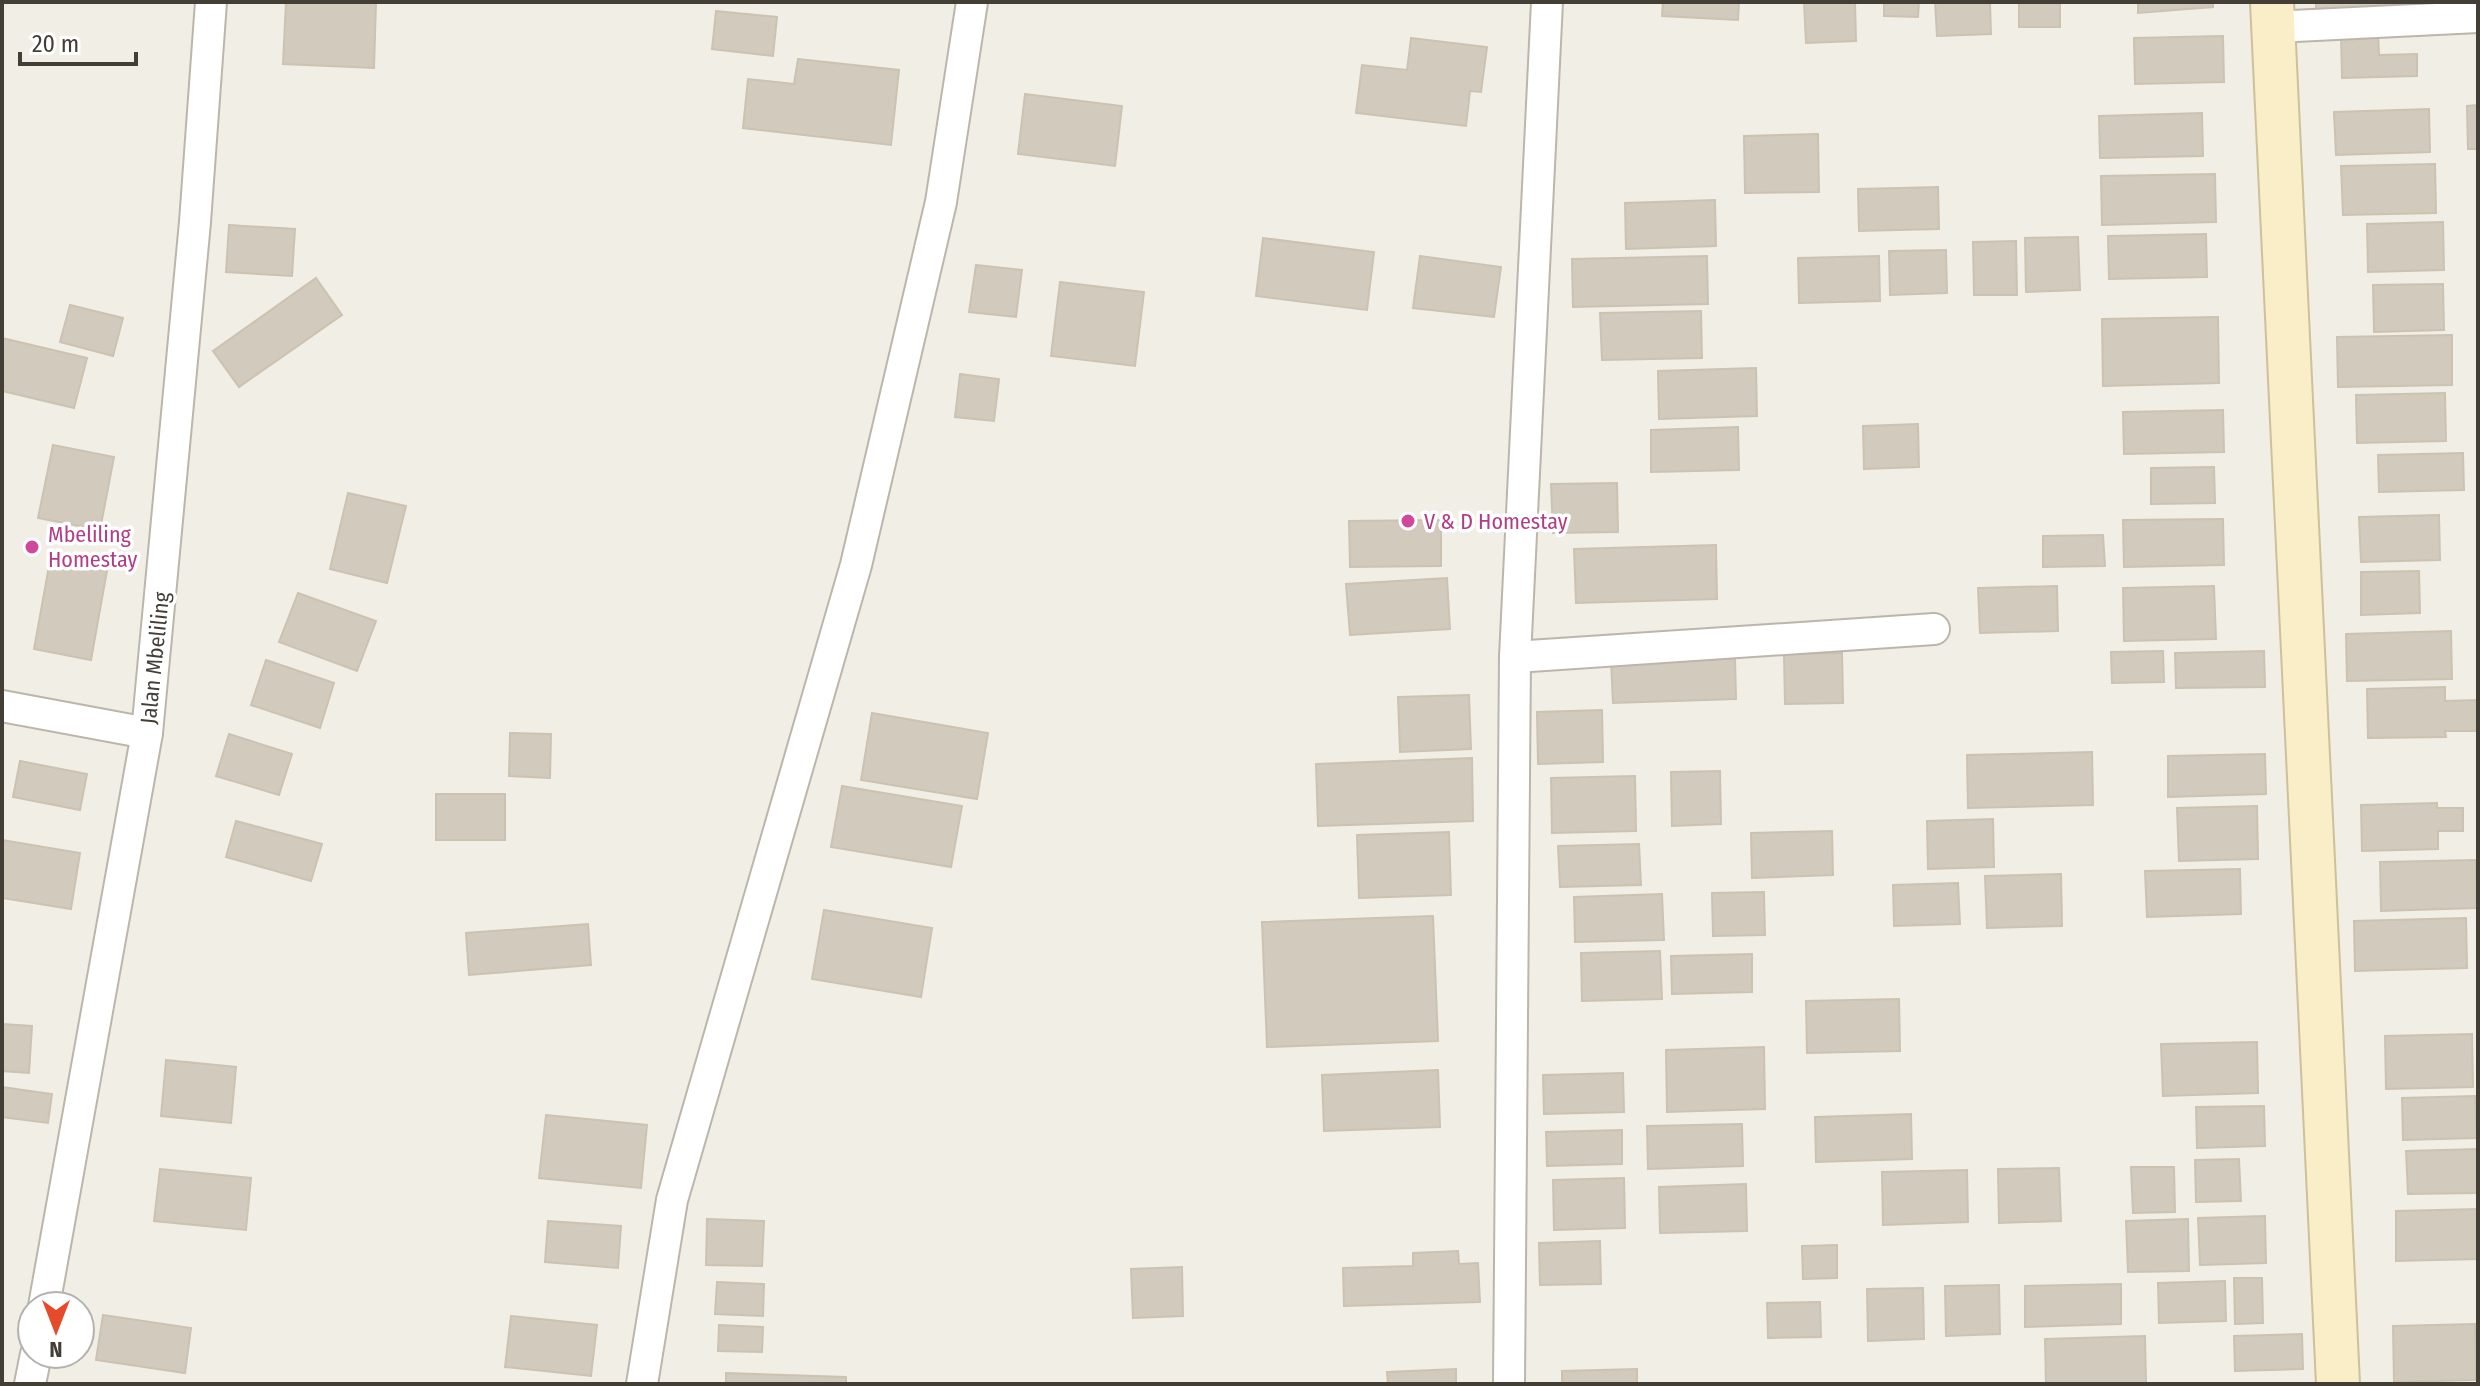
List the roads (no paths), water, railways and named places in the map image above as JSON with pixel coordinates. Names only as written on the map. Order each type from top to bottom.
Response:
[{"type":"street","name":"Jalan Mbeliling","points":[[47,1290],[147,733],[195,222],[211,2]]},
{"type":"street","points":[[642,1384],[672,1200],[856,565],[941,202],[972,2]]},
{"type":"street","points":[[1509,1384],[1515,657],[1547,2]]},
{"type":"street","points":[[2338,1384],[2272,15],[2478,17]]},
{"type":"street","points":[[1515,657],[1934,629]]},
{"type":"street","points":[[2,706],[147,733]]},
{"type":"place","name":"V & D Homestay","points":[[1408,521]]},
{"type":"place","name":"Mbeliling Homestay","points":[[32,547]]}]
